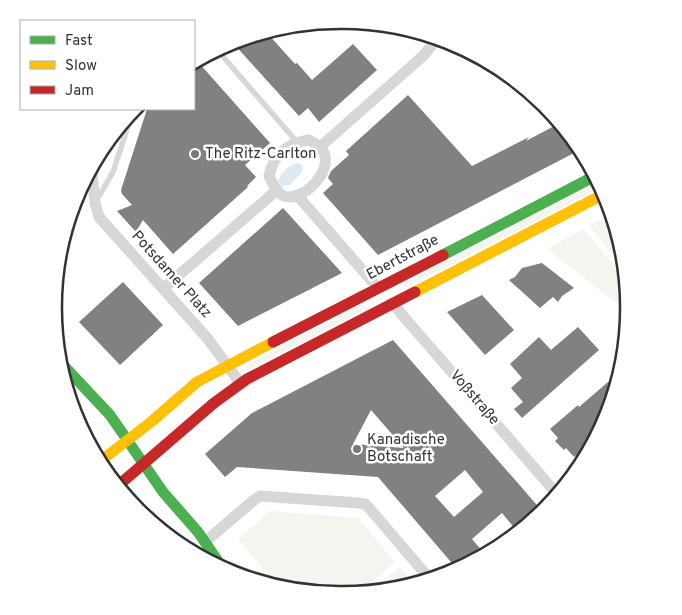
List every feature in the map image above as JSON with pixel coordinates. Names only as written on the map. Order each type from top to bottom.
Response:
[{"type":"main road","name":"Ebertstraße","points":[[228,366],[588,179]]},
{"type":"main road","points":[[123,481],[240,383],[597,197]]},
{"type":"main road","points":[[378,288],[392,304]]},
{"type":"main road","points":[[106,457],[155,419],[196,382],[228,366]]},
{"type":"main road","points":[[70,373],[110,416],[164,492],[215,556]]},
{"type":"street","points":[[320,147],[423,56],[432,45]]},
{"type":"street","points":[[309,140],[320,147],[326,159],[323,171],[316,183],[297,195],[290,197],[281,194],[269,176],[272,164],[280,153],[298,142],[309,140]]},
{"type":"street","points":[[93,181],[95,202]]},
{"type":"street","points":[[164,288],[277,190]]},
{"type":"street","points":[[297,195],[378,288]]},
{"type":"street","name":"Potsdamer Platz","points":[[95,202],[97,212],[103,221],[208,339],[240,383]]},
{"type":"street","name":"Voßstraße","points":[[392,304],[553,489]]},
{"type":"street","points":[[205,542],[260,496],[359,503],[370,509],[425,573]]},
{"type":"lane","points":[[222,55],[298,142]]},
{"type":"lane","points":[[95,202],[112,172],[127,130]]},
{"type":"shaded area","points":[[296,163],[301,164],[302,172],[290,185],[281,186],[278,180],[281,175],[287,168]]},
{"type":"shaded area","points":[[591,185],[594,191],[406,288],[403,284]]},
{"type":"shaded area","points":[[605,218],[615,258],[589,226]]},
{"type":"shaded area","points":[[583,229],[616,268],[620,301],[617,303],[547,249]]},
{"type":"shaded area","points":[[360,305],[362,311],[248,370],[246,365]]},
{"type":"shaded area","points":[[271,511],[358,518],[395,562],[369,585],[323,586],[305,584],[271,577],[238,539]]},
{"type":"shaded area","points":[[400,567],[409,578],[395,581],[380,583]]},
{"type":"building","points":[[271,38],[312,80],[353,44],[377,70],[319,122],[308,108],[299,116],[238,49]]},
{"type":"building","name":"The Ritz-Carlton","points":[[202,66],[270,143],[245,165],[256,177],[248,187],[173,254],[143,220],[136,232],[117,211],[132,205],[122,194],[121,190],[147,110],[195,110],[195,70]]},
{"type":"building","points":[[408,95],[472,166],[553,127],[573,153],[378,255],[323,193],[333,184],[328,178],[331,171],[349,155],[346,151]]},
{"type":"building","points":[[283,208],[342,273],[238,326],[199,283]]},
{"type":"building","points":[[542,263],[574,288],[562,296],[558,302],[553,297],[540,308],[509,280],[515,277],[522,268]]},
{"type":"building","points":[[123,282],[163,325],[120,365],[79,322]]},
{"type":"building","points":[[482,295],[514,330],[485,355],[447,312]]},
{"type":"building","points":[[578,327],[599,350],[522,418],[514,409],[523,402],[511,388],[522,378],[510,364],[539,337],[551,350]]},
{"type":"building","points":[[393,340],[537,506],[513,527],[502,513],[472,539],[480,549],[452,563],[378,477],[237,467],[225,477],[205,454],[252,413]],"holes":[[[371,410],[404,448],[353,444]],[[465,470],[483,492],[454,517],[435,496]]]},
{"type":"building","points":[[610,380],[599,414],[582,447],[574,457],[566,448],[564,450],[555,441],[558,438],[550,429],[578,405],[579,407]]},
{"type":"traffic: fast","points":[[443,255],[588,179]]},
{"type":"traffic: fast","points":[[70,373],[110,415],[163,492],[198,532],[214,556]]},
{"type":"traffic: slow","points":[[415,292],[597,197]]},
{"type":"traffic: slow","points":[[106,457],[151,422],[197,382],[273,342]]},
{"type":"traffic: jam","points":[[273,342],[443,255]]},
{"type":"traffic: jam","points":[[123,481],[214,403],[247,379],[415,292]]},
{"type":"place","name":"The Ritz-Carlton","points":[[195,154]]},
{"type":"place","name":"Kanadische Botschaft","points":[[357,449]]}]
